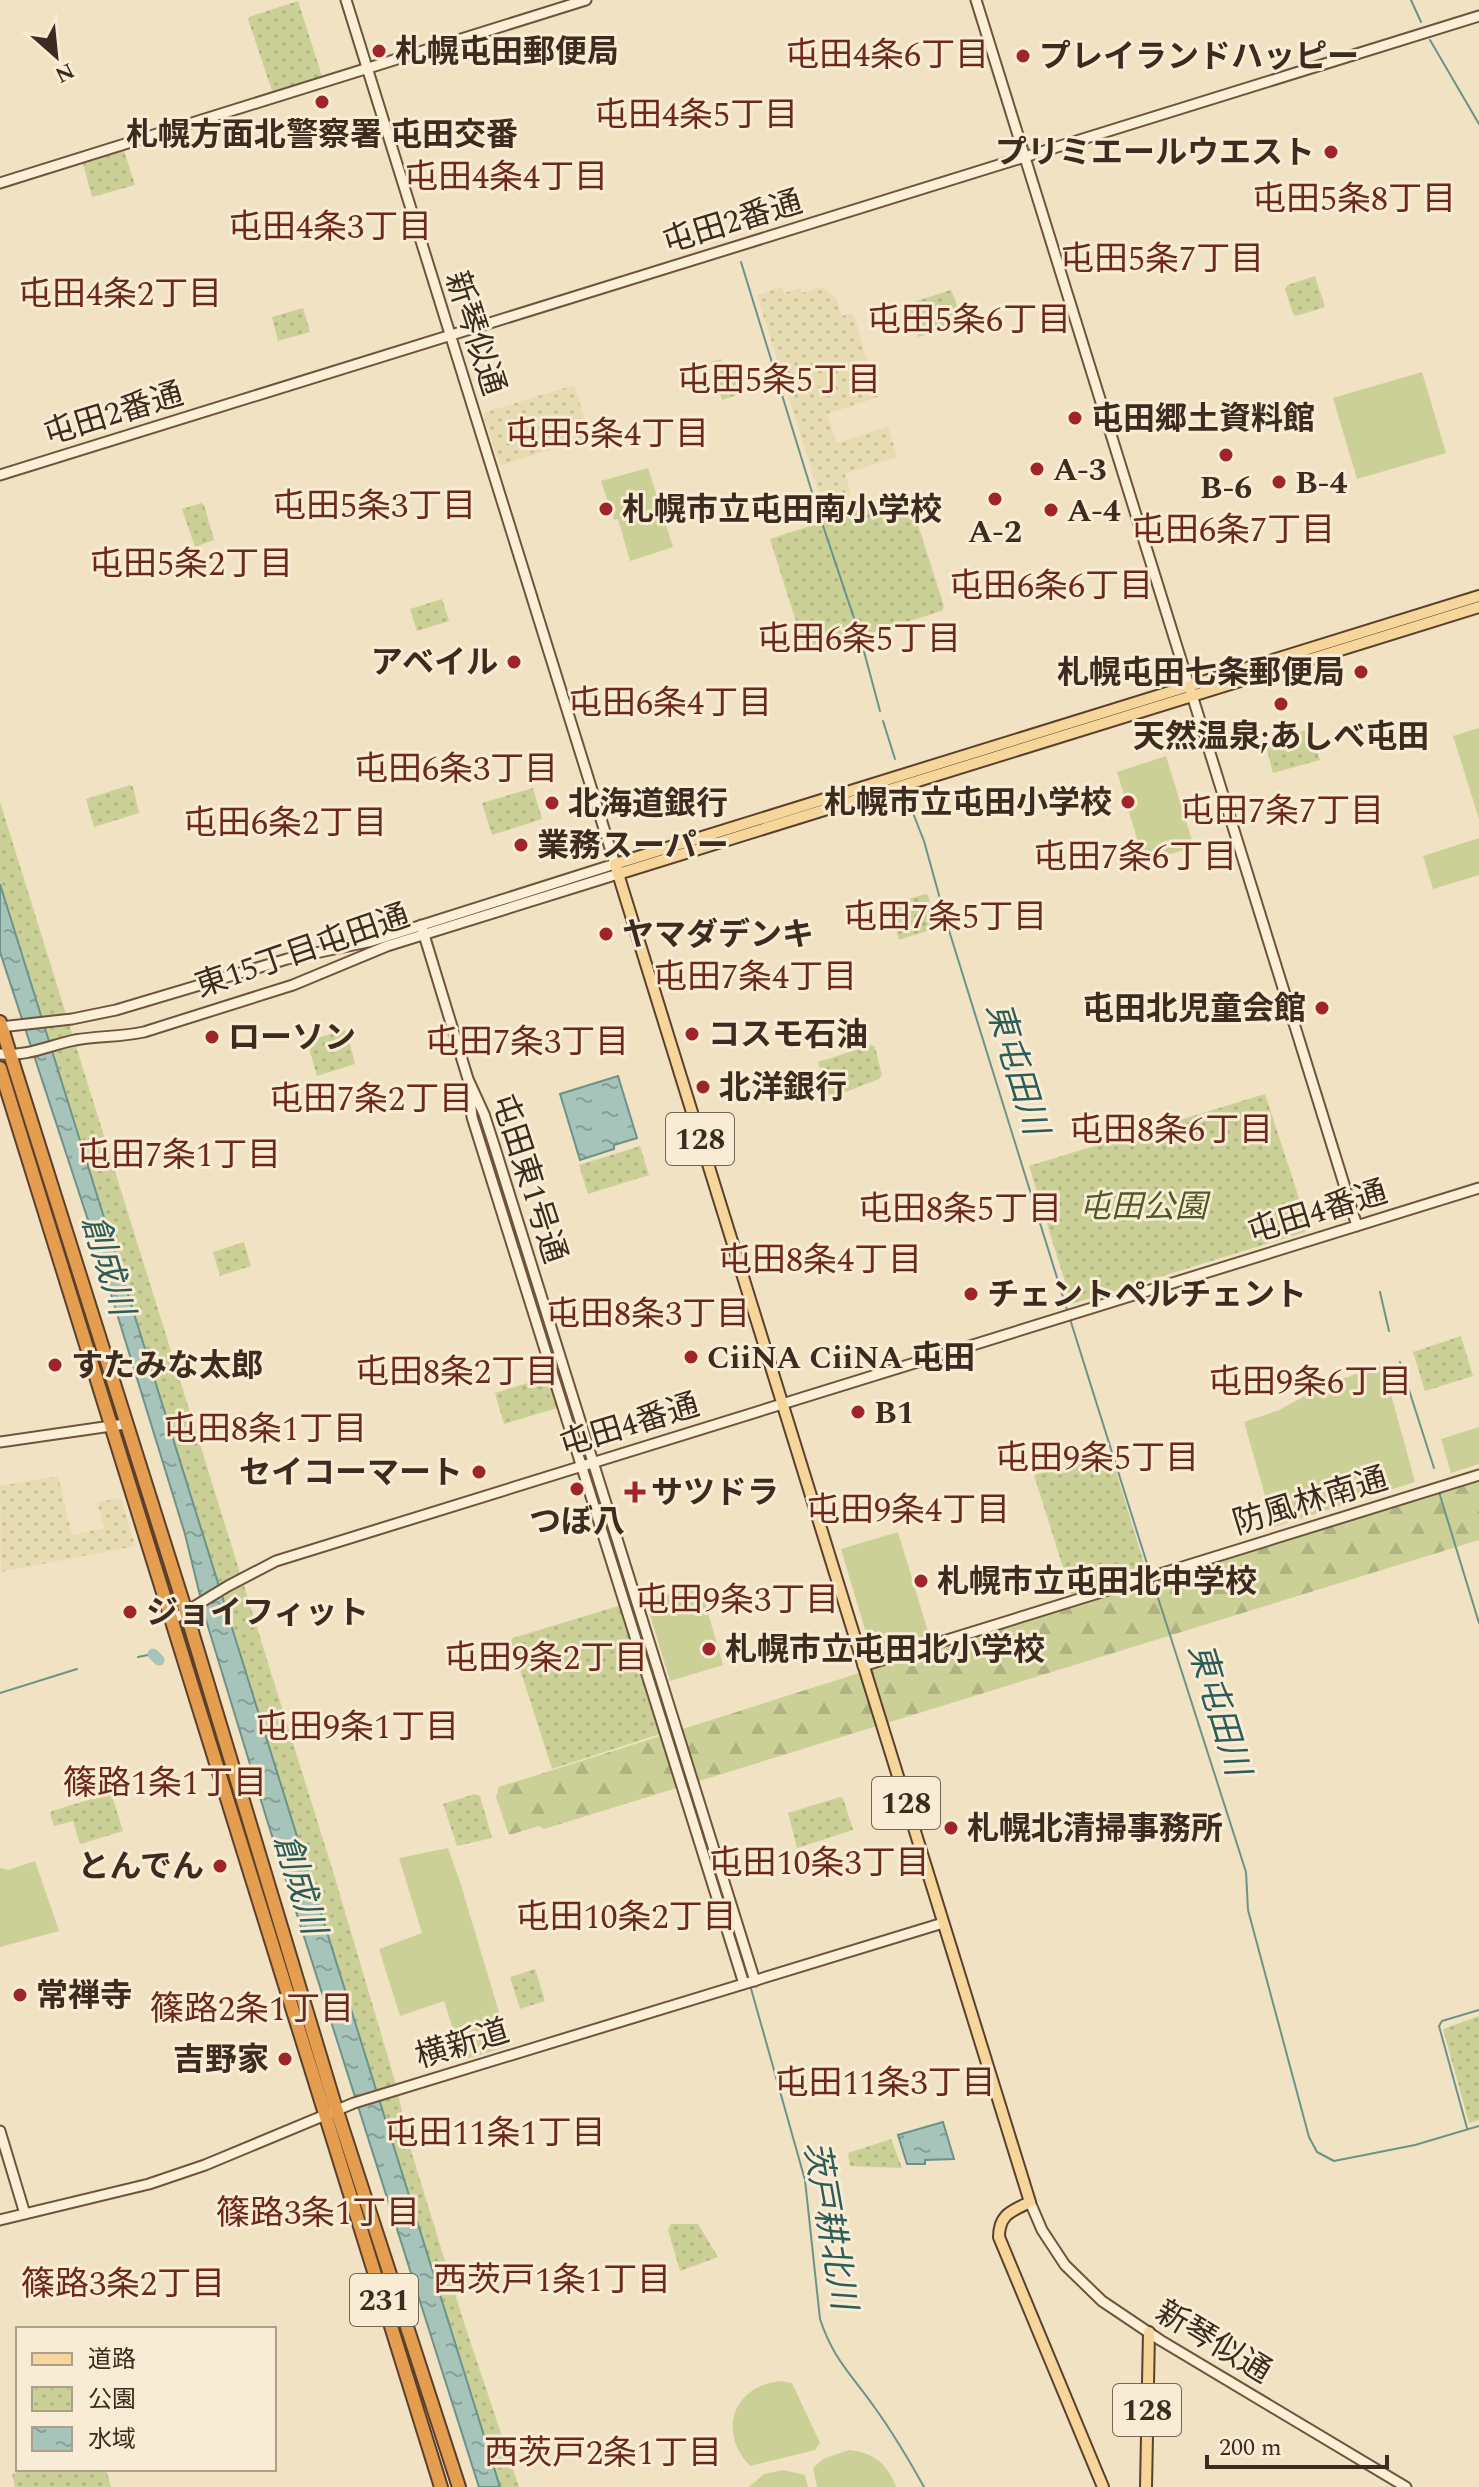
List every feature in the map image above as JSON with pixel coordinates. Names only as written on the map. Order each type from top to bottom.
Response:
[{"type":"highway","name":"231","points":[[1,1026],[5,1054],[186,1612],[441,2487]]},
{"type":"highway","name":"231","points":[[0,1068],[172,1620],[331,2111],[426,2382],[459,2487]]},
{"type":"highway","points":[[410,2387],[426,2382]]},
{"type":"main road","points":[[616,869],[1191,691],[1479,596]]},
{"type":"main road","points":[[616,869],[769,816],[1479,607]]},
{"type":"main road","name":"128","points":[[616,869],[1030,2202],[1006,2214],[999,2224],[999,2237],[1103,2487]]},
{"type":"main road","name":"128","points":[[1146,2487],[1149,2332]]},
{"type":"street","name":"新琴似通","points":[[346,0],[616,869]]},
{"type":"street","points":[[0,183],[586,0]]},
{"type":"street","points":[[976,0],[1357,1226]]},
{"type":"street","name":"屯田2番通","points":[[0,475],[1479,16]]},
{"type":"street","name":"東15丁目屯田通","points":[[1,1026],[50,1022],[116,1010],[245,971],[422,930],[616,869]]},
{"type":"street","name":"東15丁目屯田通","points":[[5,1054],[76,1040],[144,1032],[293,985],[422,930]]},
{"type":"street","name":"屯田東1号通","points":[[422,930],[468,1079],[472,1117],[587,1464],[750,1983]]},
{"type":"street","name":"屯田4番通","points":[[172,1620],[227,1586],[276,1561],[1479,1188]]},
{"type":"street","points":[[0,1442],[125,1424]]},
{"type":"street","name":"防風林南通","points":[[863,1666],[1479,1475]]},
{"type":"street","name":"横新道","points":[[0,2220],[170,2178],[354,2103],[943,1923]]},
{"type":"street","points":[[0,2131],[25,2214]]},
{"type":"street","name":"新琴似通","points":[[1030,2202],[1042,2230],[1065,2265],[1083,2285],[1121,2315],[1406,2487]]},
{"type":"shaded area","points":[[782,287],[784,293],[800,288],[802,293],[822,287],[837,299],[841,316],[853,313],[878,397],[827,414],[837,443],[888,426],[897,457],[845,474],[851,495],[822,504],[757,295]]},
{"type":"shaded area","points":[[574,385],[590,437],[502,465],[483,413]]},
{"type":"shaded area","points":[[58,1476],[72,1535],[104,1528],[97,1502],[121,1498],[135,1546],[1,1572],[0,1486]]},
{"type":"green space","points":[[298,1],[322,76],[272,91],[248,19]]},
{"type":"green space","points":[[124,151],[135,185],[92,197],[83,164]]},
{"type":"green space","points":[[1315,276],[1325,307],[1296,316],[1285,289],[1288,285]]},
{"type":"green space","points":[[951,290],[963,321],[918,337],[907,304]]},
{"type":"green space","points":[[303,308],[310,332],[278,341],[272,317]]},
{"type":"green space","points":[[721,359],[724,369],[734,366],[743,393],[722,400],[711,362]]},
{"type":"green space","points":[[1422,372],[1446,453],[1357,479],[1333,398]]},
{"type":"green space","points":[[648,468],[673,547],[630,561],[618,519],[614,520],[601,481]]},
{"type":"green space","points":[[908,494],[944,606],[942,611],[806,653],[770,539]]},
{"type":"green space","points":[[201,503],[214,540],[195,547],[182,509]]},
{"type":"green space","points":[[442,599],[449,621],[417,631],[410,609]]},
{"type":"green space","points":[[1479,728],[1479,819],[1453,736]]},
{"type":"green space","points":[[1310,729],[1320,760],[1273,773],[1265,742]]},
{"type":"green space","points":[[1166,756],[1194,847],[1144,862],[1117,772]]},
{"type":"green space","points":[[130,785],[139,813],[94,827],[86,799]]},
{"type":"green space","points":[[533,788],[542,819],[492,835],[482,803]]},
{"type":"green space","points":[[0,802],[335,1878],[395,2081],[412,2154],[519,2487],[500,2487],[0,881]]},
{"type":"green space","points":[[1479,838],[1479,875],[1433,889],[1423,856]]},
{"type":"green space","points":[[928,895],[936,928],[899,940],[888,905]]},
{"type":"green space","points":[[344,1030],[355,1064],[317,1076],[307,1041]]},
{"type":"green space","points":[[872,1045],[882,1075],[879,1079],[830,1098],[818,1062]]},
{"type":"green space","name":"屯田公園","points":[[1265,1094],[1308,1226],[1305,1232],[1072,1304],[1029,1166]]},
{"type":"green space","points":[[640,1146],[649,1175],[588,1194],[579,1165]]},
{"type":"green space","points":[[244,1242],[251,1266],[220,1276],[213,1252]]},
{"type":"green space","points":[[1461,1336],[1473,1376],[1425,1391],[1413,1352]]},
{"type":"green space","points":[[1383,1365],[1415,1482],[1274,1527],[1244,1422],[1279,1410],[1327,1384]]},
{"type":"green space","points":[[547,1377],[557,1408],[504,1424],[495,1393]]},
{"type":"green space","points":[[1479,1427],[1479,1464],[1451,1473],[1441,1439]]},
{"type":"green space","points":[[1110,1452],[1147,1573],[1072,1596],[1034,1475]]},
{"type":"green space","points":[[1479,1477],[1479,1540],[544,1829],[539,1826],[509,1835],[496,1797],[499,1787]]},
{"type":"green space","points":[[898,1532],[929,1635],[872,1653],[841,1549]]},
{"type":"green space","points":[[700,1585],[723,1665],[670,1681],[646,1602]]},
{"type":"green space","points":[[622,1607],[660,1734],[552,1769],[511,1641]]},
{"type":"green space","points":[[111,1793],[123,1831],[80,1844],[73,1821],[54,1826],[52,1811]]},
{"type":"green space","points":[[475,1794],[480,1796],[492,1838],[457,1846],[443,1804]]},
{"type":"green space","points":[[843,1798],[853,1830],[797,1848],[788,1813]]},
{"type":"green space","points":[[448,1848],[509,2046],[463,2060],[444,2001],[400,2016],[379,1949],[422,1933],[399,1858]]},
{"type":"green space","points":[[35,1861],[59,1931],[0,1947],[0,1868],[8,1870]]},
{"type":"green space","points":[[535,1969],[545,2001],[520,2009],[510,1977]]},
{"type":"green space","points":[[1479,2016],[1479,2120],[1469,2123],[1443,2029]]},
{"type":"green space","points":[[891,2139],[902,2168],[850,2166],[848,2153]]},
{"type":"green space","points":[[671,2224],[698,2224],[718,2257],[680,2271],[668,2230]]},
{"type":"green space","points":[[781,2381],[792,2383],[820,2443],[815,2450],[750,2466],[734,2439],[735,2412],[751,2391]]},
{"type":"green space","points":[[849,2450],[865,2453],[878,2461],[889,2472],[896,2487],[817,2487],[813,2468],[823,2459]]},
{"type":"green space","points":[[783,2470],[805,2475],[808,2487],[749,2487],[764,2474]]},
{"type":"green space","points":[[21,2471],[107,2471],[111,2487],[15,2487],[12,2474]]},
{"type":"water","name":"創成川","points":[[0,884],[500,2487],[479,2487],[267,1820],[206,1620],[185,1534],[89,1223],[0,952]]},
{"type":"water","points":[[618,1076],[637,1138],[580,1160],[560,1094]]},
{"type":"water","points":[[943,2122],[954,2159],[907,2164],[898,2135]]},
{"type":"waterway","points":[[1411,0],[1421,22]]},
{"type":"waterway","points":[[1430,40],[1479,124]]},
{"type":"waterway","name":"東屯田川","points":[[741,262],[859,633],[880,711]]},
{"type":"waterway","name":"東屯田川","points":[[883,721],[895,759]]},
{"type":"waterway","name":"東屯田川","points":[[909,803],[924,841],[1068,1313]]},
{"type":"waterway","name":"茨戸耕北川","points":[[481,1125],[586,1460]]},
{"type":"waterway","points":[[1380,1292],[1389,1331]]},
{"type":"waterway","name":"東屯田川","points":[[1070,1319],[1150,1573]]},
{"type":"waterway","points":[[1400,1362],[1434,1468]]},
{"type":"waterway","name":"茨戸耕北川","points":[[589,1470],[748,1979]]},
{"type":"waterway","points":[[1439,1492],[1479,1623]]},
{"type":"waterway","name":"東屯田川","points":[[1152,1579],[1246,1872],[1248,1910],[1309,2137],[1317,2152],[1334,2161],[1415,2145],[1479,2126]]},
{"type":"waterway","points":[[138,1657],[153,1654]]},
{"type":"waterway","points":[[153,1654],[159,1660]]},
{"type":"waterway","points":[[0,1693],[77,1669]]},
{"type":"waterway","name":"茨戸耕北川","points":[[750,1985],[805,2180],[820,2319],[837,2356],[888,2427],[924,2487]]},
{"type":"waterway","points":[[1467,2128],[1439,2026],[1442,2021],[1479,2010]]},
{"type":"place","name":"札幌屯田郵便局","points":[[379,51]]},
{"type":"place","name":"プレイランドハッピー","points":[[1023,56]]},
{"type":"place","name":"札幌方面北警察署 屯田交番","points":[[322,102]]},
{"type":"place","name":"プリミエールウエスト","points":[[1331,152]]},
{"type":"place","name":"屯田郷土資料館","points":[[1075,418]]},
{"type":"place","name":"B-6","points":[[1226,455]]},
{"type":"place","name":"A-3","points":[[1037,469]]},
{"type":"place","name":"B-4","points":[[1279,482]]},
{"type":"place","name":"A-2","points":[[995,499]]},
{"type":"place","name":"札幌市立屯田南小学校","points":[[606,509]]},
{"type":"place","name":"A-4","points":[[1051,510]]},
{"type":"place","name":"アベイル","points":[[514,662]]},
{"type":"place","name":"札幌屯田七条郵便局","points":[[1361,672]]},
{"type":"place","name":"天然温泉;あしべ屯田","points":[[1281,704]]},
{"type":"place","name":"札幌市立屯田小学校","points":[[1128,802]]},
{"type":"place","name":"北海道銀行","points":[[552,803]]},
{"type":"place","name":"業務スーパー","points":[[521,845]]},
{"type":"place","name":"ヤマダデンキ","points":[[606,934]]},
{"type":"place","name":"屯田北児童会館","points":[[1322,1008]]},
{"type":"place","name":"コスモ石油","points":[[692,1034]]},
{"type":"place","name":"ローソン","points":[[212,1037]]},
{"type":"place","name":"北洋銀行","points":[[703,1087]]},
{"type":"place","name":"チェントペルチェント","points":[[971,1294]]},
{"type":"place","name":"CiiNA CiiNA 屯田","points":[[691,1357]]},
{"type":"place","name":"すたみな太郎","points":[[55,1365]]},
{"type":"place","name":"B1","points":[[858,1412]]},
{"type":"place","name":"セイコーマート","points":[[479,1472]]},
{"type":"place","name":"つぼ八","points":[[577,1489]]},
{"type":"place","name":"サツドラ","points":[[635,1492]]},
{"type":"place","name":"札幌市立屯田北中学校","points":[[921,1581]]},
{"type":"place","name":"ジョイフィット","points":[[130,1612]]},
{"type":"place","name":"札幌市立屯田北小学校","points":[[709,1649]]},
{"type":"place","name":"札幌北清掃事務所","points":[[951,1828]]},
{"type":"place","name":"とんでん","points":[[220,1866]]},
{"type":"place","name":"常禅寺","points":[[20,1995]]},
{"type":"place","name":"吉野家","points":[[285,2059]]},
{"type":"district","name":"屯田4条6丁目","points":[[887,54]]},
{"type":"district","name":"屯田4条5丁目","points":[[696,114]]},
{"type":"district","name":"屯田4条4丁目","points":[[506,176]]},
{"type":"district","name":"屯田5条8丁目","points":[[1354,198]]},
{"type":"district","name":"屯田4条3丁目","points":[[330,226]]},
{"type":"district","name":"屯田5条7丁目","points":[[1162,258]]},
{"type":"district","name":"屯田4条2丁目","points":[[120,293]]},
{"type":"district","name":"屯田5条6丁目","points":[[969,319]]},
{"type":"district","name":"屯田5条5丁目","points":[[779,379]]},
{"type":"district","name":"屯田5条4丁目","points":[[607,433]]},
{"type":"district","name":"屯田5条3丁目","points":[[374,505]]},
{"type":"district","name":"屯田6条7丁目","points":[[1233,529]]},
{"type":"district","name":"屯田5条2丁目","points":[[191,563]]},
{"type":"district","name":"屯田6条6丁目","points":[[1051,585]]},
{"type":"district","name":"屯田6条5丁目","points":[[859,638]]},
{"type":"district","name":"屯田6条4丁目","points":[[670,702]]},
{"type":"district","name":"屯田6条3丁目","points":[[456,768]]},
{"type":"district","name":"屯田7条7丁目","points":[[1282,810]]},
{"type":"district","name":"屯田6条2丁目","points":[[285,822]]},
{"type":"district","name":"屯田7条6丁目","points":[[1135,856]]},
{"type":"district","name":"屯田7条5丁目","points":[[945,916]]},
{"type":"district","name":"屯田7条4丁目","points":[[755,976]]},
{"type":"district","name":"屯田7条3丁目","points":[[527,1041]]},
{"type":"district","name":"屯田7条2丁目","points":[[371,1098]]},
{"type":"district","name":"屯田8条6丁目","points":[[1171,1129]]},
{"type":"district","name":"屯田7条1丁目","points":[[179,1154]]},
{"type":"district","name":"屯田8条5丁目","points":[[960,1208]]},
{"type":"district","name":"屯田8条4丁目","points":[[820,1259]]},
{"type":"district","name":"屯田8条3丁目","points":[[648,1313]]},
{"type":"district","name":"屯田8条2丁目","points":[[457,1371]]},
{"type":"district","name":"屯田9条6丁目","points":[[1310,1381]]},
{"type":"district","name":"屯田8条1丁目","points":[[265,1428]]},
{"type":"district","name":"屯田9条5丁目","points":[[1097,1457]]},
{"type":"district","name":"屯田9条4丁目","points":[[908,1509]]},
{"type":"district","name":"屯田9条3丁目","points":[[737,1599]]},
{"type":"district","name":"屯田9条2丁目","points":[[546,1657]]},
{"type":"district","name":"屯田9条1丁目","points":[[357,1726]]},
{"type":"district","name":"篠路1条1丁目","points":[[165,1782]]},
{"type":"district","name":"屯田10条3丁目","points":[[819,1862]]},
{"type":"district","name":"屯田10条2丁目","points":[[626,1916]]},
{"type":"district","name":"篠路2条1丁目","points":[[252,2008]]},
{"type":"district","name":"屯田11条3丁目","points":[[885,2082]]},
{"type":"district","name":"屯田11条1丁目","points":[[495,2132]]},
{"type":"district","name":"篠路3条1丁目","points":[[318,2212]]},
{"type":"district","name":"西茨戸1条1丁目","points":[[552,2279]]},
{"type":"district","name":"篠路3条2丁目","points":[[123,2283]]},
{"type":"district","name":"西茨戸2条1丁目","points":[[603,2452]]}]
